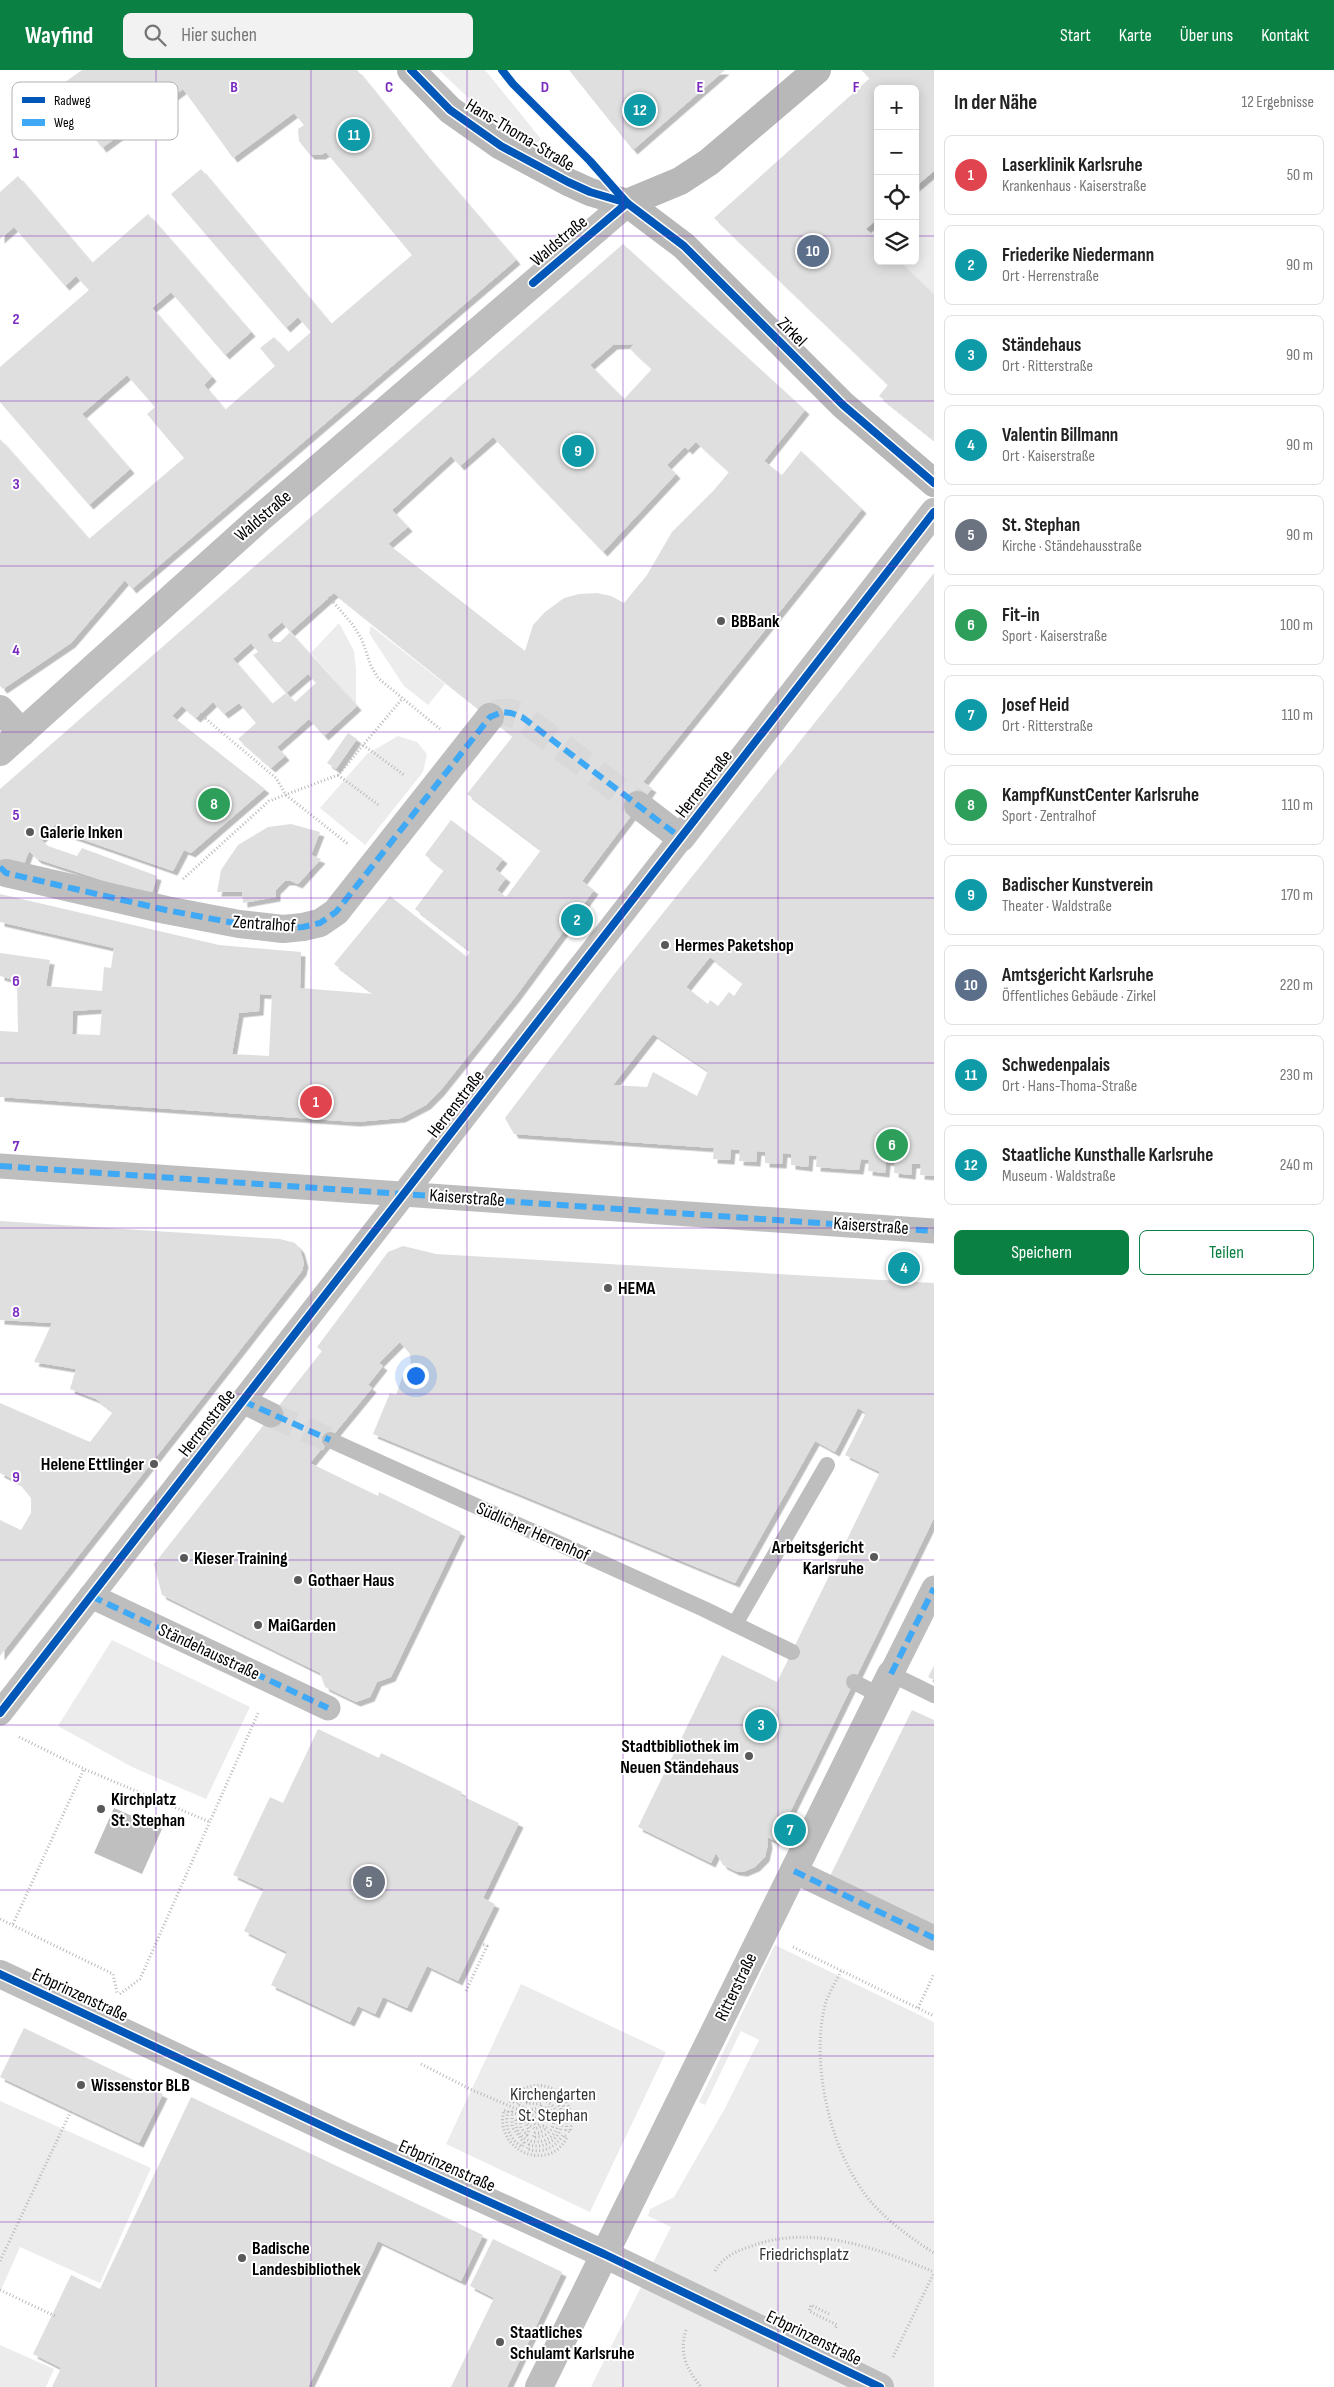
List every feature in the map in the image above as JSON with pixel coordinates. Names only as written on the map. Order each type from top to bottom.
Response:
[{"type":"main road","name":"Hans-Thoma-Straße","points":[[411,70],[450,110],[501,146],[590,192],[627,202]]},
{"type":"main road","name":"Waldstraße","points":[[627,202],[680,181],[709,162],[817,70]]},
{"type":"main road","name":"Zirkel","points":[[627,202],[684,246],[843,405],[934,483]]},
{"type":"street","name":"Waldstraße","points":[[0,752],[258,520],[627,202]]},
{"type":"street","name":"Herrenstraße","points":[[0,1713],[406,1194],[934,512]]},
{"type":"street","points":[[0,709],[22,733]]},
{"type":"street","name":"Zentralhof","points":[[6,874],[166,910],[239,924],[283,929],[320,923],[336,912],[490,717]]},
{"type":"street","points":[[638,806],[681,838]]},
{"type":"street","name":"Kaiserstraße","points":[[0,1166],[934,1231]]},
{"type":"street","points":[[243,1401],[271,1415]]},
{"type":"street","name":"Ritterstraße","points":[[539,2387],[934,1588]]},
{"type":"street","name":"Ständehausstraße","points":[[91,1596],[328,1708]]},
{"type":"street","points":[[794,1871],[934,1938]]},
{"type":"street","name":"Erbprinzenstraße","points":[[0,1974],[346,2137],[604,2254],[880,2387]]},
{"type":"lane","name":"Südlicher Herrenhof","points":[[330,1440],[736,1624],[792,1652]]},
{"type":"lane","points":[[736,1624],[827,1465]]},
{"type":"lane","points":[[854,1682],[886,1685],[934,1695]]},
{"type":"path","points":[[329,597],[353,624],[378,678],[464,748]]},
{"type":"path","points":[[166,910],[170,891],[269,801],[338,775],[402,699]]},
{"type":"path","points":[[200,714],[276,778],[286,794],[374,864]]},
{"type":"path","points":[[363,745],[428,794]]},
{"type":"path","points":[[338,775],[404,825]]},
{"type":"path","points":[[0,1919],[113,1974],[117,1996],[140,1979],[272,1682]]},
{"type":"path","points":[[17,1736],[84,1769],[210,1822]]},
{"type":"path","points":[[12,1924],[84,1769]]},
{"type":"path","points":[[763,1933],[934,2016]]},
{"type":"path","points":[[466,1991],[487,1946],[478,1942]]},
{"type":"path","points":[[841,1971],[825,2004],[821,2036],[821,2080],[830,2119],[846,2161],[871,2202],[899,2230],[934,2253]]},
{"type":"path","points":[[918,2008],[934,1974]]},
{"type":"path","points":[[421,2064],[472,2090],[523,2112],[531,2115],[536,2112],[541,2113],[545,2121],[549,2122],[545,2110],[547,2106],[552,2113],[554,2124],[550,2132],[542,2137],[533,2137],[535,2133],[544,2131],[546,2128],[543,2126],[535,2128],[525,2122],[529,2130],[527,2135],[521,2128],[520,2120],[516,2118],[519,2132],[529,2141],[540,2142],[550,2137],[557,2128],[558,2113],[549,2102],[539,2099],[525,2103],[529,2105],[542,2104],[540,2108],[529,2110],[517,2104],[528,2096],[546,2096],[548,2092],[528,2092],[513,2102],[509,2101],[515,2094],[530,2086],[543,2085],[559,2093],[569,2107],[572,2116],[570,2132],[566,2130],[568,2120],[566,2110],[553,2094],[551,2098],[558,2104],[562,2116],[559,2133],[548,2144],[529,2145],[527,2149],[547,2149],[556,2144],[563,2135],[567,2137],[558,2148],[539,2155],[522,2152],[509,2141],[503,2130],[504,2110],[508,2112],[507,2124],[509,2135],[522,2147],[524,2143],[512,2127],[512,2112],[534,2121]]},
{"type":"path","points":[[0,2261],[71,2111]]},
{"type":"path","points":[[701,2387],[689,2373],[682,2351],[686,2332],[718,2266],[734,2252],[779,2238],[807,2237],[861,2245],[897,2257],[934,2273],[880,2387]]},
{"type":"path","points":[[0,2290],[57,2317]]},
{"type":"path","points":[[826,2320],[809,2311],[811,2305],[829,2314]]},
{"type":"green space","points":[[439,70],[485,70],[541,139],[536,144],[484,113]]},
{"type":"green space","points":[[934,171],[934,295],[903,265],[919,265],[919,184]]},
{"type":"green space","points":[[874,222],[874,236],[866,229]]},
{"type":"green space","points":[[339,623],[354,651],[356,704],[311,653]]},
{"type":"green space","points":[[371,626],[445,684],[428,705],[404,686],[369,633]]},
{"type":"green space","points":[[398,736],[417,742],[427,754],[423,772],[365,845],[320,808],[367,754]]},
{"type":"green space","points":[[112,1640],[250,1707],[206,1799],[132,1767],[58,1726]]},
{"type":"green space","name":"Friedrichsplatz","points":[[775,1945],[934,2022],[934,2387],[591,2387],[671,2227],[648,2216],[650,2209],[674,2197],[724,2110],[759,2040],[741,2031],[705,2105],[699,2102]]},
{"type":"green space","name":"Kirchengarten St. Stephan","points":[[521,1984],[666,2052],[590,2212],[446,2144]]},
{"type":"green space","points":[[0,2101],[151,2168],[100,2283],[20,2247],[0,2292]]},
{"type":"green space","points":[[0,2345],[54,2369],[46,2387],[0,2387]]},
{"type":"shaded area","points":[[114,1808],[162,1829],[142,1874],[94,1853]]},
{"type":"building","points":[[82,70],[357,70],[426,155],[516,260],[132,589],[125,580],[71,643],[3,689],[0,686],[0,439],[89,539],[184,458],[147,414],[155,407],[127,375],[82,414],[130,469],[89,505],[0,402],[0,367],[89,290],[76,276],[65,286],[14,227],[0,239],[0,192],[18,176],[92,263],[148,214],[251,332],[225,355],[171,292],[152,308],[212,377],[204,385],[225,410],[275,366],[260,348],[274,337],[288,352],[311,332],[298,317],[286,328],[171,194],[201,169],[331,324],[412,255],[326,152],[321,155],[310,155],[299,141],[298,129],[304,125],[294,113],[233,158],[183,89],[178,93],[178,82],[65,82]]},
{"type":"building","points":[[569,70],[725,70],[633,150]]},
{"type":"building","points":[[861,70],[934,70],[934,171],[919,184],[919,85],[874,85],[874,222],[866,229],[874,236],[874,265],[903,265],[934,295],[934,440],[879,396],[888,385],[714,218],[870,78]]},
{"type":"building","points":[[96,140],[113,140],[102,148]]},
{"type":"building","points":[[623,244],[805,410],[764,461],[782,475],[801,451],[862,509],[643,782],[652,788],[582,881],[594,890],[516,996],[440,1091],[426,1105],[401,1118],[356,1122],[0,1097],[0,1031],[18,1032],[17,981],[0,976],[0,953],[50,960],[46,986],[102,991],[104,967],[111,968],[114,948],[0,922],[0,894],[219,945],[301,952],[300,988],[374,994],[334,964],[390,896],[467,957],[470,951],[415,909],[444,870],[425,855],[451,820],[503,859],[495,869],[506,878],[497,890],[506,897],[541,850],[467,794],[513,736],[334,593],[290,632],[357,706],[324,736],[309,719],[277,747],[285,756],[271,768],[238,739],[256,723],[239,703],[224,714],[213,702],[196,718],[182,706],[172,716],[265,789],[191,853],[184,850],[173,871],[64,833],[56,824],[40,839],[48,846],[77,856],[82,848],[157,876],[151,896],[37,859],[29,851],[23,867],[0,879],[0,789]],"holes":[[[634,344],[630,349],[652,369],[624,399],[590,365],[613,345]],[[493,437],[603,552],[676,474],[667,465],[685,447],[688,450],[696,442],[729,472],[714,490],[672,532],[647,575],[624,603],[611,596],[597,593],[579,594],[564,598],[545,612],[533,625],[525,651],[388,544],[408,527],[392,510],[451,456],[460,466]],[[282,622],[290,632],[280,642],[272,642],[267,635]],[[251,643],[258,652],[253,655],[286,693],[272,704],[233,659]],[[308,674],[316,683],[295,702],[286,693]],[[260,994],[272,995],[269,1056],[232,1054],[239,1013],[259,1011]],[[102,1009],[100,1035],[72,1034],[73,1011]]]},
{"type":"building","points":[[934,573],[934,1176],[920,1175],[921,1164],[912,1164],[911,1175],[894,1173],[895,1162],[886,1161],[885,1173],[868,1171],[869,1160],[861,1159],[859,1170],[816,1167],[817,1156],[809,1155],[808,1167],[791,1165],[791,1154],[783,1153],[782,1164],[765,1163],[765,1152],[757,1151],[756,1162],[739,1161],[740,1150],[731,1149],[730,1160],[713,1159],[714,1148],[514,1134],[505,1118],[616,972]],"holes":[[[710,957],[743,983],[734,996],[729,992],[718,1006],[710,1000],[708,1004],[686,987]],[[653,1034],[708,1071],[697,1096],[653,1072],[647,1087],[613,1085]]]},
{"type":"building","points":[[348,733],[357,739],[336,769],[327,763]]},
{"type":"building","points":[[291,824],[320,832],[311,855],[321,859],[298,884],[285,881],[276,890],[276,897],[243,903],[242,892],[217,892],[221,870],[238,845],[268,827]]},
{"type":"building","points":[[0,1221],[280,1239],[295,1243],[300,1249],[304,1263],[302,1271],[0,1656],[0,1520],[21,1530],[31,1513],[31,1498],[18,1482],[0,1473],[0,1403],[90,1442],[113,1412],[96,1399],[70,1389],[76,1369],[34,1362],[52,1323],[0,1320]]},
{"type":"building","points":[[403,1246],[436,1254],[934,1283],[934,1518],[776,1841],[767,1837],[768,1844],[765,1857],[755,1867],[743,1872],[735,1871],[723,1865],[716,1853],[711,1863],[638,1827],[722,1655],[777,1682],[880,1472],[845,1455],[866,1413],[858,1408],[835,1452],[815,1441],[735,1583],[373,1434],[390,1393],[396,1395],[405,1370],[411,1368],[410,1354],[400,1342],[379,1363],[383,1366],[368,1385],[372,1388],[310,1463],[378,1496],[379,1492],[461,1532],[391,1677],[377,1682],[370,1697],[356,1702],[325,1687],[320,1673],[162,1595],[154,1564],[322,1351],[317,1347],[388,1252]]},
{"type":"building","points":[[934,1666],[934,1680],[928,1677]]},
{"type":"building","points":[[912,1710],[934,1720],[934,1927],[830,1876]]},
{"type":"building","points":[[318,1729],[379,1758],[381,1753],[462,1792],[460,1795],[519,1823],[483,1898],[495,1904],[458,1981],[427,1966],[407,2008],[383,1997],[375,2014],[358,2006],[350,2022],[271,1985],[287,1952],[244,1931],[264,1889],[233,1875],[270,1797],[283,1803]]},
{"type":"building","name":"Wissenstor BLB","points":[[24,2028],[163,2094],[139,2143],[0,2077]]},
{"type":"building","name":"Badische Landesbibliothek","points":[[191,2097],[483,2235],[461,2281],[378,2241],[308,2387],[52,2387],[61,2368],[33,2354],[71,2275],[100,2289]]},
{"type":"building","name":"Staatliches Schulamt Karlsruhe","points":[[493,2239],[562,2272],[507,2387],[451,2387],[494,2298],[470,2286]]},
{"type":"tunnel","points":[[490,717],[506,712],[522,717],[638,805]]},
{"type":"tunnel","points":[[271,1415],[330,1440]]},
{"type":"marked path","points":[[0,867],[6,873],[166,910],[239,924],[283,929],[320,923],[336,912],[490,717],[502,712],[522,717],[681,838],[679,841]]},
{"type":"marked path","points":[[0,1166],[934,1231]]},
{"type":"marked path","points":[[243,1401],[330,1440]]},
{"type":"marked path","points":[[891,1674],[934,1588]]},
{"type":"marked path","points":[[91,1596],[328,1708]]},
{"type":"marked path","points":[[794,1871],[934,1938]]},
{"type":"cycle path","points":[[411,70],[450,110],[501,146],[590,192],[627,203]]},
{"type":"cycle path","points":[[502,70],[513,84],[590,161],[627,203],[684,246],[843,405],[934,483]]},
{"type":"cycle path","points":[[533,283],[627,203]]},
{"type":"cycle path","points":[[0,1713],[934,512]]},
{"type":"cycle path","points":[[0,1974],[346,2137],[604,2254],[880,2387]]},
{"type":"place","name":"Staatliche Kunsthalle Karlsruhe","points":[[640,110]]},
{"type":"place","name":"Schwedenpalais","points":[[354,135]]},
{"type":"place","name":"Amtsgericht Karlsruhe","points":[[813,251]]},
{"type":"place","name":"Badischer Kunstverein","points":[[578,451]]},
{"type":"place","name":"BBBank","points":[[721,621]]},
{"type":"place","name":"KampfKunstCenter Karlsruhe","points":[[214,804]]},
{"type":"place","name":"Galerie Inken","points":[[30,832]]},
{"type":"place","name":"Friederike Niedermann","points":[[577,920]]},
{"type":"place","name":"Hermes Paketshop","points":[[665,945]]},
{"type":"place","name":"Laserklinik Karlsruhe","points":[[316,1102]]},
{"type":"place","name":"Fit-in","points":[[892,1145]]},
{"type":"place","name":"Valentin Billmann","points":[[904,1268]]},
{"type":"place","name":"HEMA","points":[[608,1288]]},
{"type":"place","name":"Helene Ettlinger","points":[[154,1464]]},
{"type":"place","name":"Arbeitsgericht Karlsruhe","points":[[874,1557]]},
{"type":"place","name":"Kieser Training","points":[[184,1558]]},
{"type":"place","name":"Gothaer Haus","points":[[298,1580]]},
{"type":"place","name":"MaiGarden","points":[[258,1625]]},
{"type":"place","name":"Ständehaus","points":[[761,1725]]},
{"type":"place","name":"Stadtbibliothek im Neuen Ständehaus","points":[[749,1756]]},
{"type":"place","name":"Kirchplatz St. Stephan","points":[[101,1809]]},
{"type":"place","name":"Josef Heid","points":[[790,1830]]},
{"type":"place","name":"St. Stephan","points":[[369,1882]]},
{"type":"place","name":"Wissenstor BLB","points":[[81,2085]]},
{"type":"place","name":"Badische Landesbibliothek","points":[[242,2258]]},
{"type":"place","name":"Staatliches Schulamt Karlsruhe","points":[[500,2342]]}]
